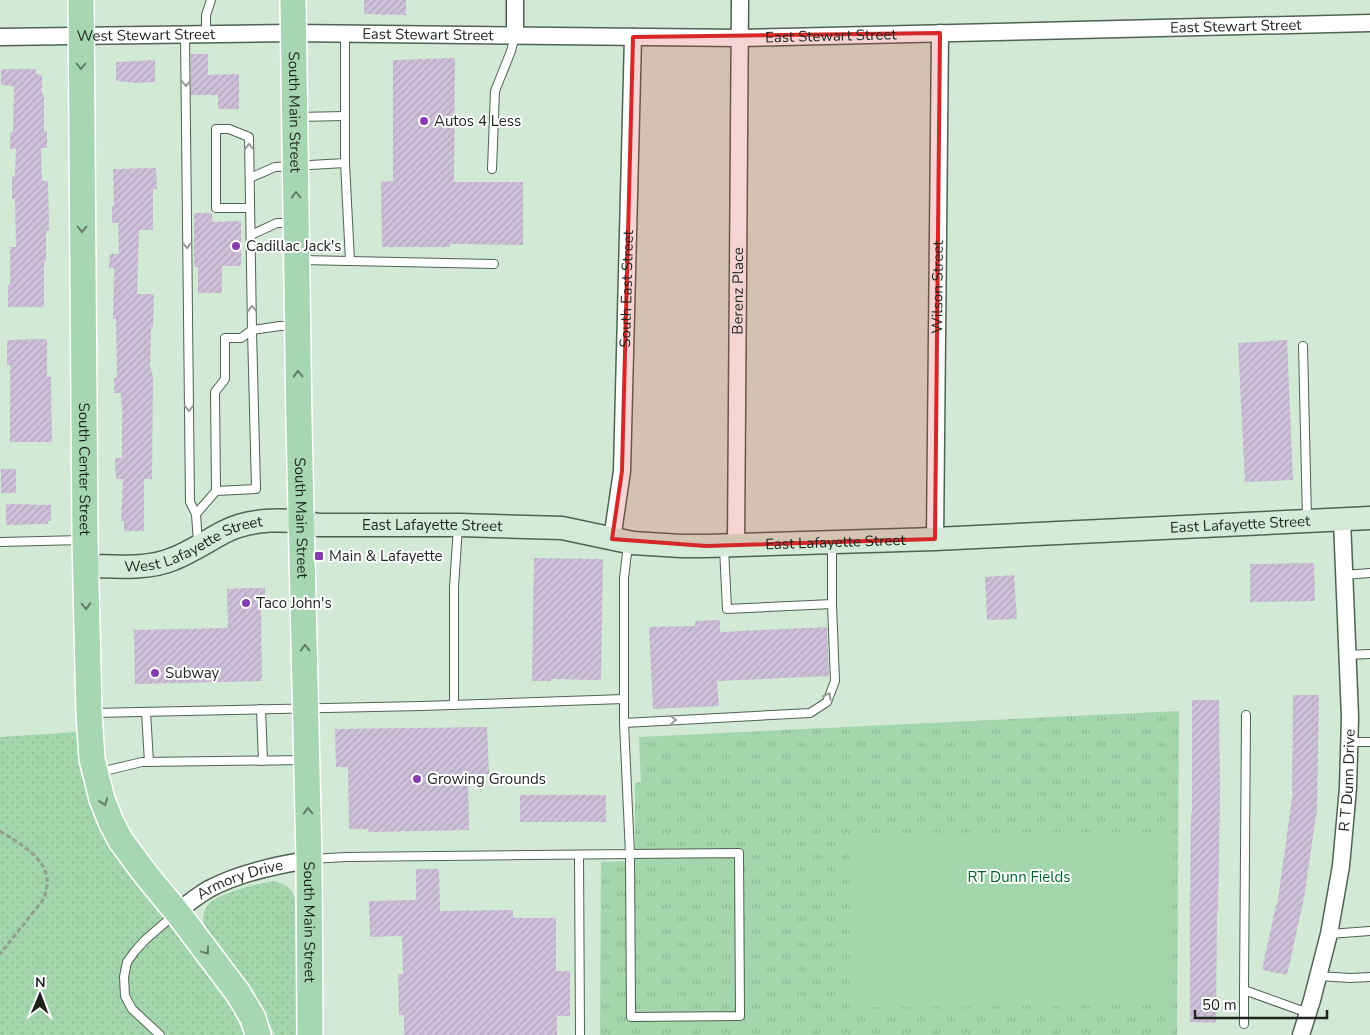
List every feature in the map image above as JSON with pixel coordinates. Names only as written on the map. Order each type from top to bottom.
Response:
[{"type":"main road","name":"South Center Street","points":[[81,0],[85,540],[89,713],[92,759],[105,806],[121,841],[146,876],[177,912]]},
{"type":"main road","name":"South Main Street","points":[[293,0],[296,260],[309,860],[310,1035]]},
{"type":"main road","points":[[177,912],[238,993],[253,1018],[258,1035]]},
{"type":"street","points":[[514,36],[515,0]]},
{"type":"street","name":"Berenz Place","points":[[730,545],[740,0]]},
{"type":"street","name":"East Stewart Street","points":[[294,32],[740,38],[1370,22]]},
{"type":"street","name":"West Stewart Street","points":[[0,37],[294,32]]},
{"type":"street","name":"Wilson Street","points":[[936,539],[940,33]]},
{"type":"street","name":"South East Street","points":[[620,540],[633,37]]},
{"type":"street","name":"East Lafayette Street","points":[[302,521],[318,525],[459,525],[562,528],[620,540],[674,546],[936,539],[1370,518]]},
{"type":"street","name":"R T Dunn Drive","points":[[1301,1035],[1329,934],[1340,866],[1348,788],[1350,717],[1342,520]]},
{"type":"street","name":"West Lafayette Street","points":[[86,566],[152,565],[173,560],[226,530],[253,523],[302,521]]},
{"type":"street","name":"Armory Drive","points":[[177,912],[208,890],[229,880],[309,860]]},
{"type":"lane","points":[[206,34],[206,15],[211,0]]},
{"type":"lane","points":[[345,33],[345,163],[350,261]]},
{"type":"lane","points":[[185,34],[190,502],[196,514],[198,547]]},
{"type":"lane","points":[[492,168],[494,91],[511,51],[514,36]]},
{"type":"lane","points":[[295,117],[345,116]]},
{"type":"lane","points":[[216,491],[256,489],[249,137],[229,129],[216,129],[216,208],[250,208]]},
{"type":"lane","points":[[250,178],[275,167],[345,163]]},
{"type":"lane","points":[[251,235],[277,223],[296,222]]},
{"type":"lane","points":[[296,260],[494,264]]},
{"type":"lane","points":[[196,514],[216,491],[215,392],[225,379],[225,338],[241,338],[252,330],[280,326],[298,326]]},
{"type":"lane","points":[[1303,346],[1307,521]]},
{"type":"lane","points":[[454,705],[454,587],[459,525]]},
{"type":"lane","points":[[0,542],[85,540]]},
{"type":"lane","points":[[309,860],[346,857],[579,855],[630,854],[739,853],[740,1016],[631,1016],[630,854],[624,723],[624,578],[620,540]]},
{"type":"lane","points":[[624,723],[810,712],[827,702],[835,681],[832,542]]},
{"type":"lane","points":[[730,545],[728,609],[832,604]]},
{"type":"lane","points":[[1344,575],[1370,573]]},
{"type":"lane","points":[[1347,655],[1370,654]]},
{"type":"lane","points":[[89,713],[454,705],[624,699]]},
{"type":"lane","points":[[262,709],[263,761]]},
{"type":"lane","points":[[146,712],[148,762]]},
{"type":"lane","points":[[1244,1024],[1246,716]]},
{"type":"lane","points":[[1349,742],[1370,742]]},
{"type":"lane","points":[[95,773],[142,762],[307,760]]},
{"type":"lane","points":[[579,855],[580,1035]]},
{"type":"lane","points":[[160,1035],[132,1009],[125,996],[124,977],[127,962],[135,951],[144,940],[177,912]]},
{"type":"lane","points":[[1329,934],[1370,931]]},
{"type":"lane","points":[[1318,976],[1370,977]]},
{"type":"lane","points":[[1244,990],[1308,1013]]},
{"type":"path","points":[[0,831],[37,858],[44,867],[48,877],[47,892],[43,900],[0,954]]},
{"type":"highlighted area","points":[[940,33],[935,539],[706,546],[612,539],[622,471],[633,37]]},
{"type":"green space","name":"RT Dunn Fields","points":[[1179,711],[1177,1035],[600,1035],[601,862],[635,861],[635,783],[641,782],[639,737]]},
{"type":"green space","points":[[78,732],[84,782],[100,827],[111,848],[154,907],[219,989],[230,1006],[244,1035],[0,1035],[0,737]]},
{"type":"green space","points":[[1172,832],[1172,1005],[851,1007],[851,833]]},
{"type":"green space","points":[[274,881],[288,888],[293,893],[295,901],[297,1035],[275,1035],[252,993],[205,929],[203,918],[207,906],[219,897],[258,884]]},
{"type":"building","points":[[364,0],[406,0],[406,15],[364,14]]},
{"type":"building","points":[[191,54],[208,54],[208,75],[239,74],[239,109],[218,109],[218,95],[191,95]]},
{"type":"building","name":"Autos 4 Less","points":[[455,58],[454,182],[523,182],[523,245],[450,244],[450,247],[382,247],[381,182],[393,181],[393,60]]},
{"type":"building","points":[[155,60],[155,82],[116,81],[116,62]]},
{"type":"building","points":[[36,69],[36,74],[42,75],[44,131],[47,131],[47,148],[41,148],[42,181],[48,181],[49,230],[46,231],[46,261],[44,261],[44,307],[8,307],[10,247],[16,247],[15,199],[12,199],[12,176],[15,176],[16,149],[10,149],[10,132],[13,132],[14,86],[1,85],[1,70]]},
{"type":"building","points":[[156,168],[157,189],[153,189],[153,230],[139,230],[137,294],[154,294],[150,367],[153,376],[152,479],[144,479],[144,531],[124,531],[124,521],[121,521],[123,479],[116,479],[115,458],[122,458],[122,410],[121,393],[114,393],[114,378],[117,378],[116,319],[113,319],[114,268],[109,268],[110,254],[119,254],[118,223],[112,223],[112,206],[114,206],[113,169]]},
{"type":"building","points":[[194,213],[212,213],[212,222],[241,221],[241,266],[222,266],[222,293],[198,293],[198,267],[194,267]]},
{"type":"building","points":[[47,339],[47,377],[51,377],[52,442],[10,442],[10,365],[7,365],[7,340]]},
{"type":"building","points":[[1287,340],[1293,480],[1245,482],[1238,343]]},
{"type":"building","points":[[1,469],[16,469],[16,493],[1,493]]},
{"type":"building","points":[[6,504],[51,505],[51,521],[48,521],[48,524],[6,525]]},
{"type":"building","points":[[534,558],[603,559],[601,680],[551,679],[551,681],[532,681]]},
{"type":"building","points":[[1314,563],[1315,601],[1250,602],[1250,564]]},
{"type":"building","points":[[1014,575],[1017,619],[987,620],[985,577]]},
{"type":"building","points":[[265,588],[266,607],[261,607],[262,681],[135,684],[134,630],[228,628],[227,589]]},
{"type":"building","points":[[720,620],[720,632],[827,627],[829,676],[717,681],[719,706],[653,709],[649,627],[695,626],[695,621]]},
{"type":"building","points":[[1293,695],[1319,695],[1317,809],[1304,898],[1287,975],[1262,970],[1277,906],[1293,791]]},
{"type":"building","points":[[1192,700],[1219,700],[1220,797],[1216,1023],[1190,1022]]},
{"type":"building","name":"Growing Grounds","points":[[487,727],[489,774],[468,774],[469,830],[369,832],[368,829],[349,829],[348,767],[336,767],[335,729]]},
{"type":"building","points":[[520,795],[606,795],[606,822],[520,822]]},
{"type":"building","points":[[416,869],[439,869],[440,911],[513,910],[513,918],[556,918],[556,971],[570,971],[570,1016],[557,1016],[557,1035],[404,1035],[404,1015],[399,1015],[398,974],[403,974],[402,936],[370,937],[369,901],[416,900]]},
{"type":"place","name":"Autos 4 Less","points":[[424,121]]},
{"type":"place","name":"Cadillac Jack's","points":[[236,246]]},
{"type":"place","name":"Main & Lafayette","points":[[319,556]]},
{"type":"place","name":"Taco John's","points":[[246,603]]},
{"type":"place","name":"Subway","points":[[155,673]]},
{"type":"place","name":"Growing Grounds","points":[[417,779]]}]
